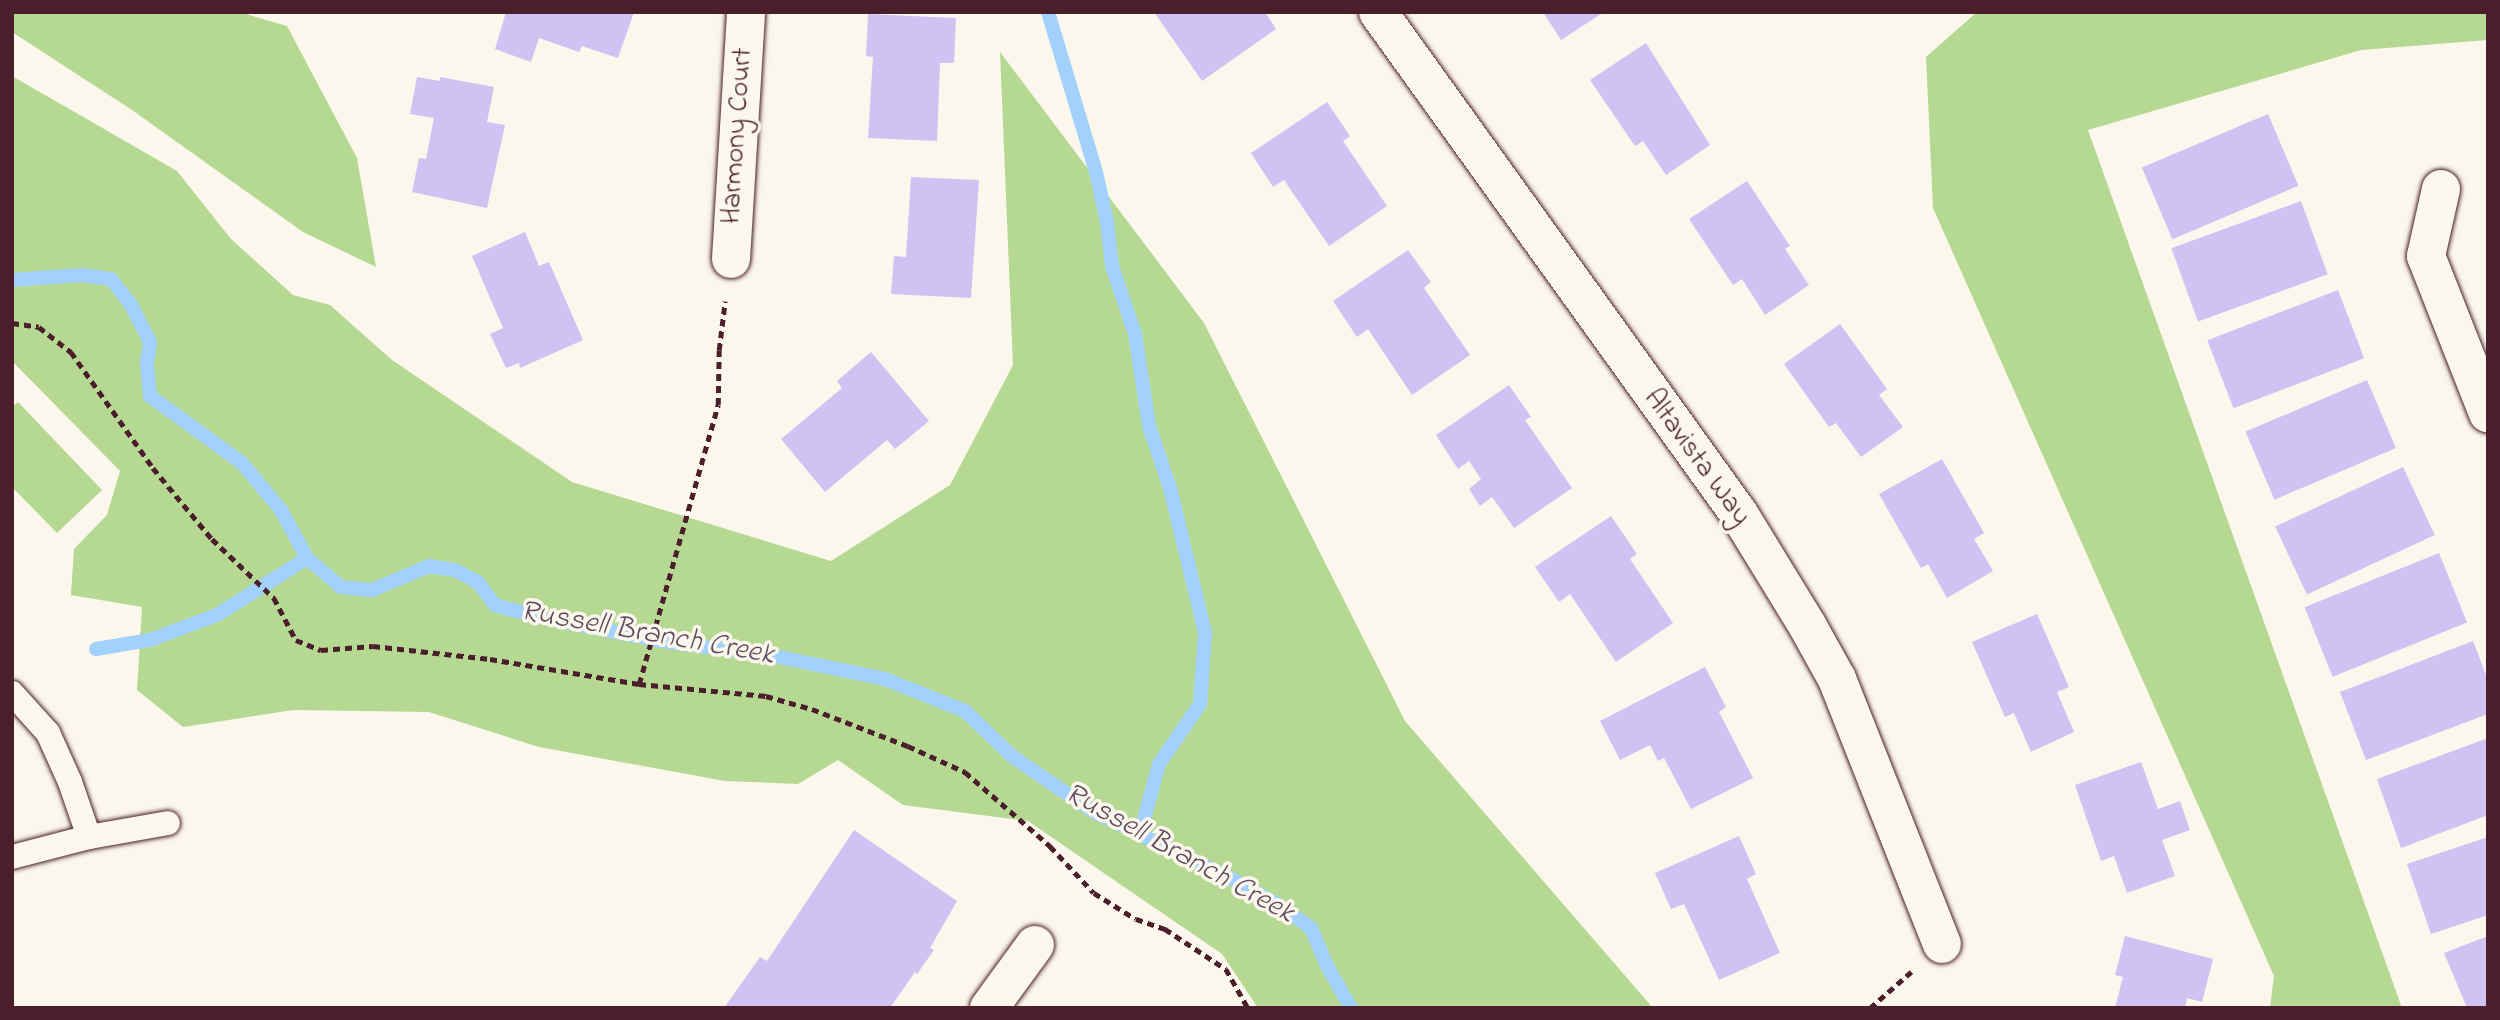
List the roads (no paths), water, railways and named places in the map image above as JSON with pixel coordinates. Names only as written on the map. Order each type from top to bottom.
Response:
[{"type":"street","name":"Harmony Court","points":[[731,259],[746,12]]},
{"type":"street","name":"Altavista Way","points":[[1378,12],[1739,514],[1807,625],[1837,679],[1942,944]]},
{"type":"street","points":[[2441,189],[2426,256],[2488,413]]},
{"type":"street","points":[[989,1008],[1035,945]]},
{"type":"lane","points":[[12,693],[48,733],[70,782],[89,837]]},
{"type":"lane","points":[[12,857],[89,837],[168,823]]},
{"type":"waterway","points":[[1048,12],[1096,172],[1107,222],[1112,266],[1135,334],[1149,426],[1170,488],[1205,633],[1200,704],[1159,764],[1140,834]]},
{"type":"waterway","name":"Russell Branch Creek","points":[[12,280],[82,275],[111,279],[131,305],[150,342],[147,363],[150,396],[242,463],[281,510],[307,558],[341,587],[372,590],[429,566],[455,570],[478,582],[495,605],[538,617],[661,641],[769,655],[885,679],[965,711],[1013,757],[1094,812],[1226,876],[1277,904],[1311,928],[1326,964],[1351,1008]]},
{"type":"waterway","points":[[96,649],[150,640],[217,615],[307,558]]}]
